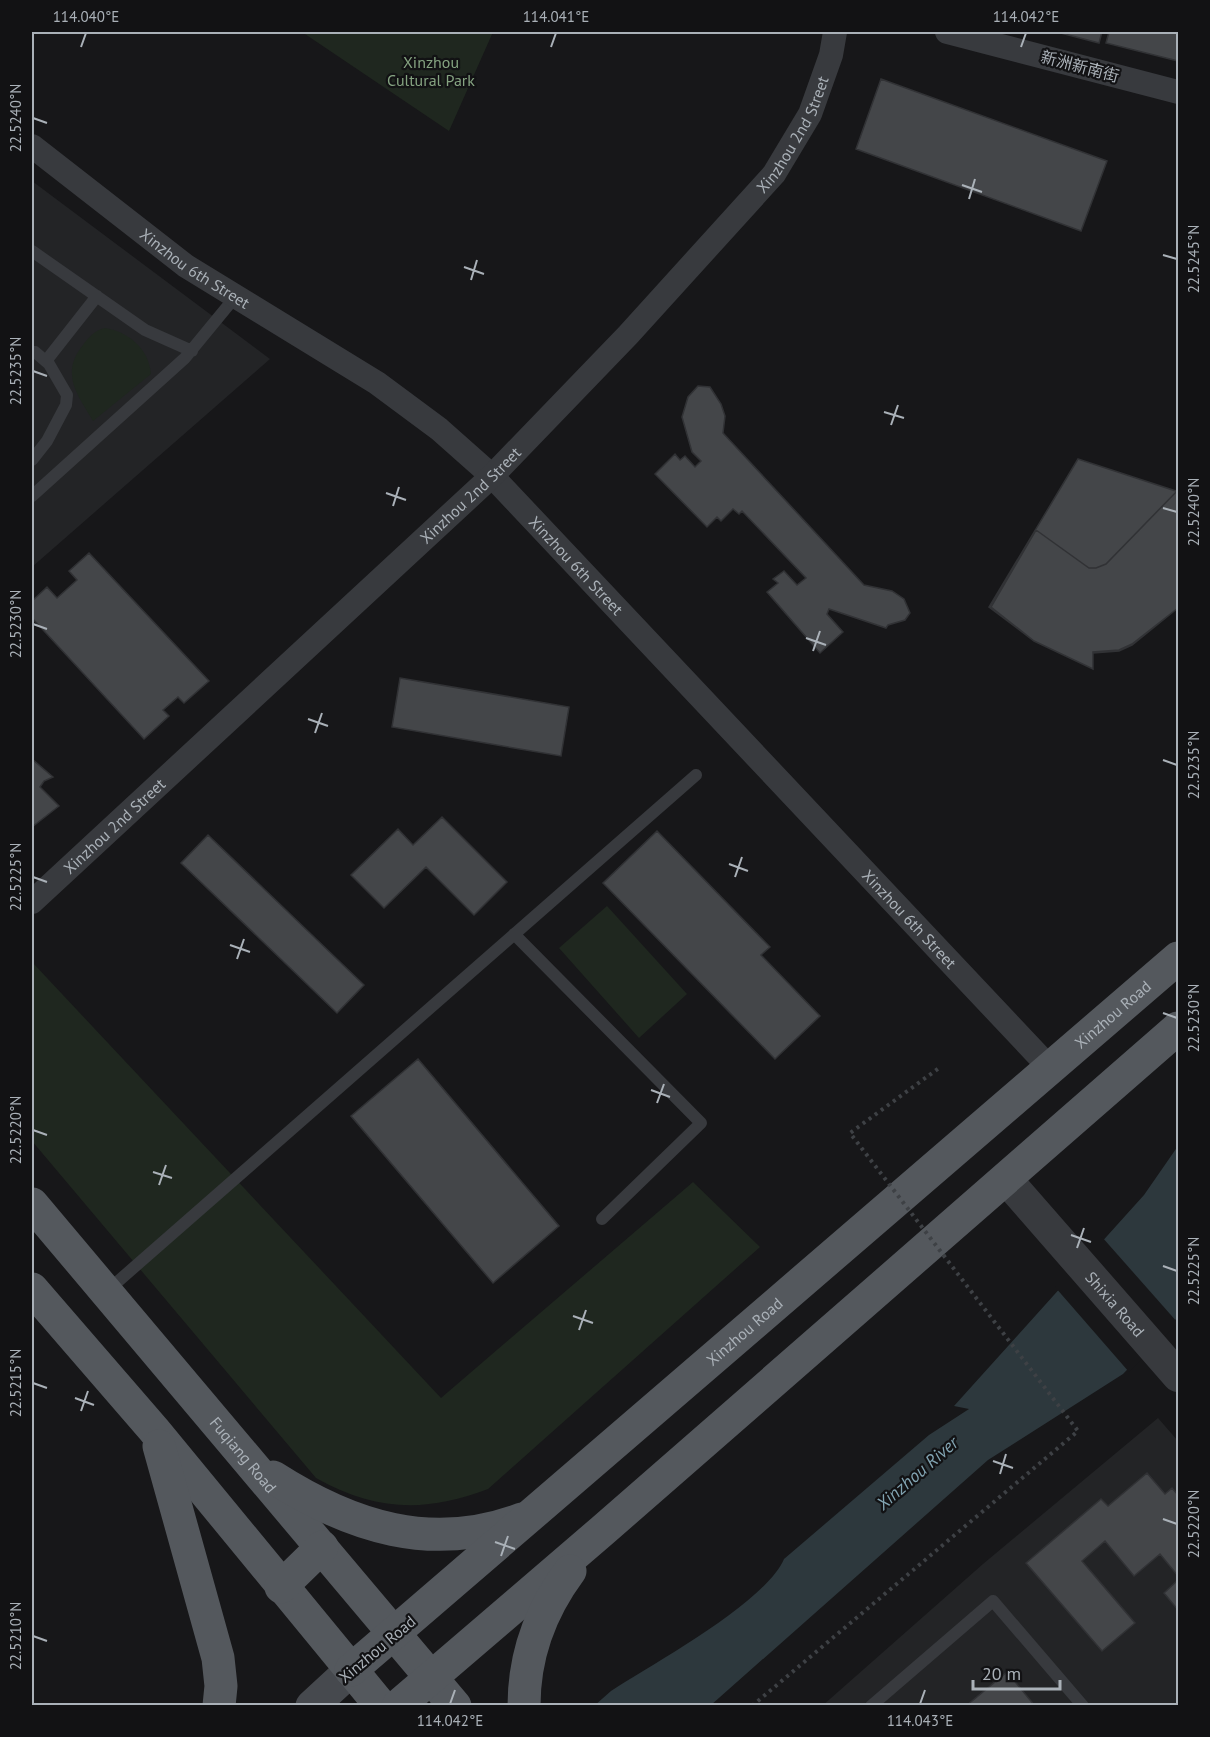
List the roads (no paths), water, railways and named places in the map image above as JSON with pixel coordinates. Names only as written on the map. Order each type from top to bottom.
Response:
[{"type":"main road","name":"Xinzhou Road","points":[[312,1706],[1179,958]]},
{"type":"main road","points":[[398,1706],[1179,1028]]},
{"type":"main road","name":"Fuqiang Road","points":[[32,1204],[455,1706]]},
{"type":"main road","points":[[32,1289],[154,1430],[381,1706]]},
{"type":"main road","points":[[154,1430],[205,1602],[218,1658],[221,1686],[219,1706]]},
{"type":"main road","points":[[250,1462],[332,1509],[372,1524],[410,1533],[450,1536],[490,1531],[535,1514]]},
{"type":"main road","points":[[524,1706],[527,1664],[541,1621],[567,1575],[602,1531]]},
{"type":"main road","points":[[281,1587],[322,1547]]},
{"type":"street","name":"Xinzhou 2nd Street","points":[[32,902],[492,477],[628,335],[774,174],[810,114],[831,55],[835,32]]},
{"type":"street","name":"新洲新南街","points":[[947,32],[1179,92]]},
{"type":"street","name":"Xinzhou 6th Street","points":[[32,146],[186,266],[376,382],[439,429],[492,477],[1050,1068]]},
{"type":"street","name":"Shixia Road","points":[[1006,1179],[1172,1369]]},
{"type":"lane","points":[[32,250],[145,330],[192,351]]},
{"type":"lane","points":[[32,496],[192,351],[236,296]]},
{"type":"lane","points":[[46,361],[97,297]]},
{"type":"lane","points":[[32,460],[47,441],[66,405],[65,388],[46,361],[35,352]]},
{"type":"lane","points":[[106,1292],[696,775]]},
{"type":"lane","points":[[514,934],[700,1124],[602,1219]]},
{"type":"lane","points":[[871,1706],[993,1601],[1083,1706]]},
{"type":"water","name":"Xinzhou River","points":[[1178,1146],[1178,1317],[1123,1374],[988,1460],[711,1705],[594,1706],[611,1691],[680,1649],[732,1613],[773,1576],[784,1559],[929,1435],[969,1409],[954,1406],[1144,1195]]},
{"type":"park label","name":"Xinzhou Cultural Park","points":[[431,71]]}]
